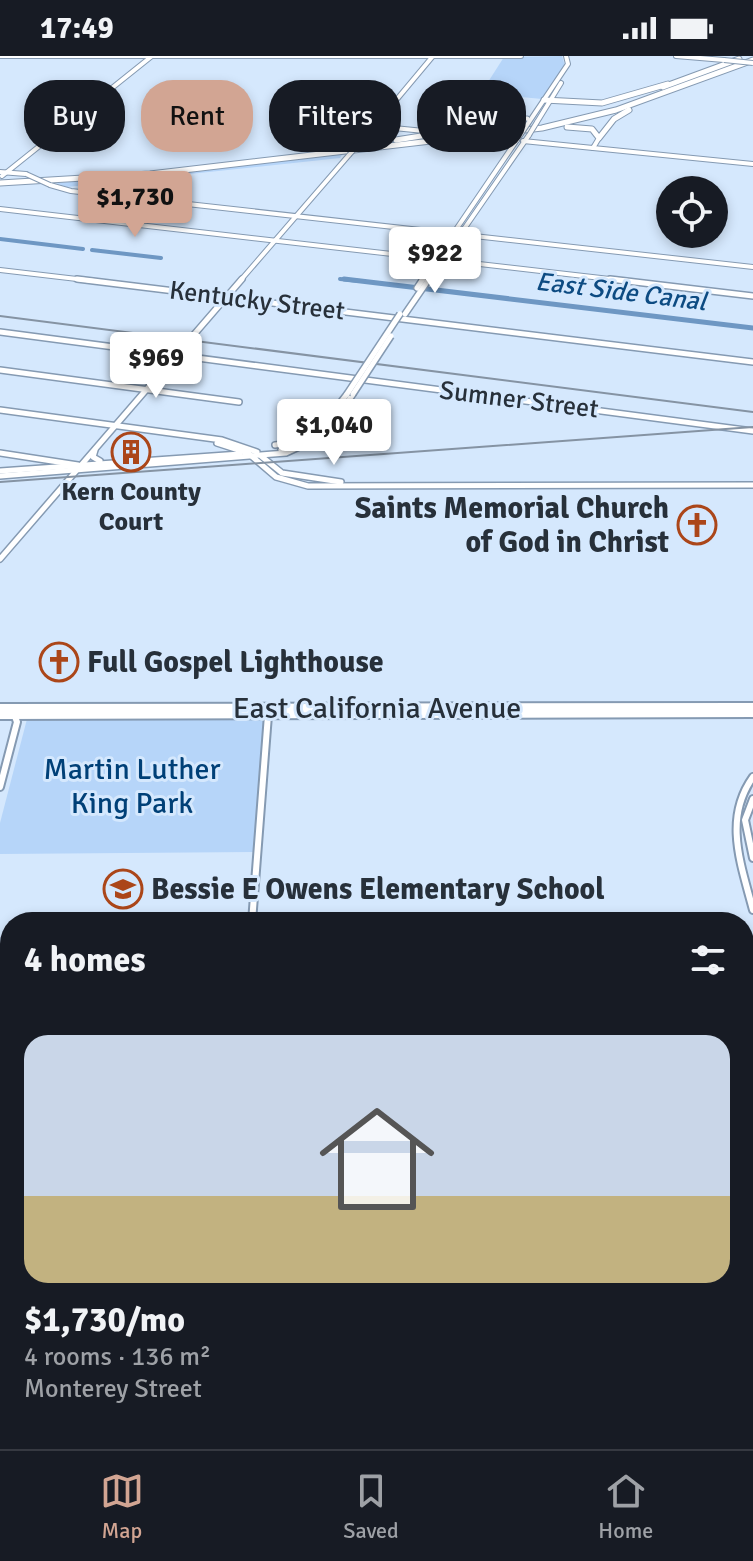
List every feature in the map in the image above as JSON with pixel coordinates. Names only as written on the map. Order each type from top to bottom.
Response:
[{"type":"highway","points":[[526,128],[591,117],[748,56]]},
{"type":"highway","points":[[401,139],[568,117],[753,62]]},
{"type":"highway","points":[[547,100],[602,103],[675,86]]},
{"type":"highway","points":[[526,131],[572,126],[592,129],[599,138],[614,119],[675,86]]},
{"type":"highway","points":[[401,139],[503,120],[529,120]]},
{"type":"highway","points":[[0,177],[150,174],[417,144]]},
{"type":"highway","points":[[0,177],[136,171],[297,152]]},
{"type":"main road","points":[[526,139],[568,64],[569,56]]},
{"type":"main road","points":[[526,125],[547,100]]},
{"type":"main road","points":[[529,120],[537,121]]},
{"type":"main road","points":[[526,141],[593,148],[599,138]]},
{"type":"main road","points":[[0,474],[168,464],[291,452],[320,439],[403,314],[432,261],[509,152]]},
{"type":"main road","points":[[403,314],[445,262],[517,152]]},
{"type":"main road","points":[[0,177],[8,172],[26,174],[71,191],[753,267]]},
{"type":"main road","points":[[0,209],[753,296]]},
{"type":"main road","points":[[0,474],[81,465],[255,455],[284,449],[312,437],[350,394]]},
{"type":"main road","points":[[275,445],[312,437]]},
{"type":"main road","points":[[95,450],[92,456],[97,460],[127,462]]},
{"type":"main road","points":[[255,455],[282,473],[325,482]]},
{"type":"main road","points":[[255,455],[276,477],[292,483],[330,487],[753,485]]},
{"type":"main road","points":[[168,464],[196,457]]},
{"type":"main road","points":[[292,483],[399,485]]},
{"type":"main road","name":"East California Avenue","points":[[0,715],[8,711],[753,707]]},
{"type":"main road","name":"East California Avenue","points":[[8,711],[268,715],[753,713]]},
{"type":"street","points":[[0,56],[521,56]]},
{"type":"street","points":[[8,172],[152,56]]},
{"type":"street","points":[[401,94],[433,56]]},
{"type":"street","points":[[676,56],[753,62]]},
{"type":"street","points":[[593,148],[753,164]]},
{"type":"street","points":[[0,559],[352,152]]},
{"type":"street","name":"Kentucky Street","points":[[0,270],[753,362]]},
{"type":"street","name":"Sumner Street","points":[[0,332],[753,431]]},
{"type":"street","points":[[0,370],[239,402]]},
{"type":"street","points":[[0,410],[211,439],[255,455]]},
{"type":"street","points":[[0,453],[81,465]]},
{"type":"street","points":[[0,787],[17,722],[8,711]]},
{"type":"street","points":[[253,912],[268,715]]},
{"type":"street","points":[[753,777],[739,796],[733,819],[753,910]]},
{"type":"street","points":[[753,799],[745,820],[753,858]]},
{"type":"green space","points":[[562,56],[565,66],[542,99],[526,97],[526,80],[489,80],[504,57]]},
{"type":"green space","points":[[343,153],[340,158],[67,187],[56,183],[157,176]]},
{"type":"green space","name":"Martin Luther King Park","points":[[27,719],[264,719],[253,852],[0,854],[0,823]]},
{"type":"waterway","name":"East Side Canal","points":[[0,239],[83,249]]},
{"type":"waterway","name":"East Side Canal","points":[[92,250],[161,258]]},
{"type":"waterway","name":"East Side Canal","points":[[340,279],[360,281]]},
{"type":"waterway","name":"East Side Canal","points":[[344,279],[753,328]]},
{"type":"railway","points":[[0,316],[753,412]]},
{"type":"railway","points":[[0,482],[753,427]]},
{"type":"place","name":"Kern County Court","points":[[131,452]]},
{"type":"place","name":"Saints Memorial Church of God in Christ","points":[[697,525]]},
{"type":"place","name":"Full Gospel Lighthouse","points":[[59,662]]},
{"type":"place","name":"Bessie E Owens Elementary School","points":[[123,889]]}]
